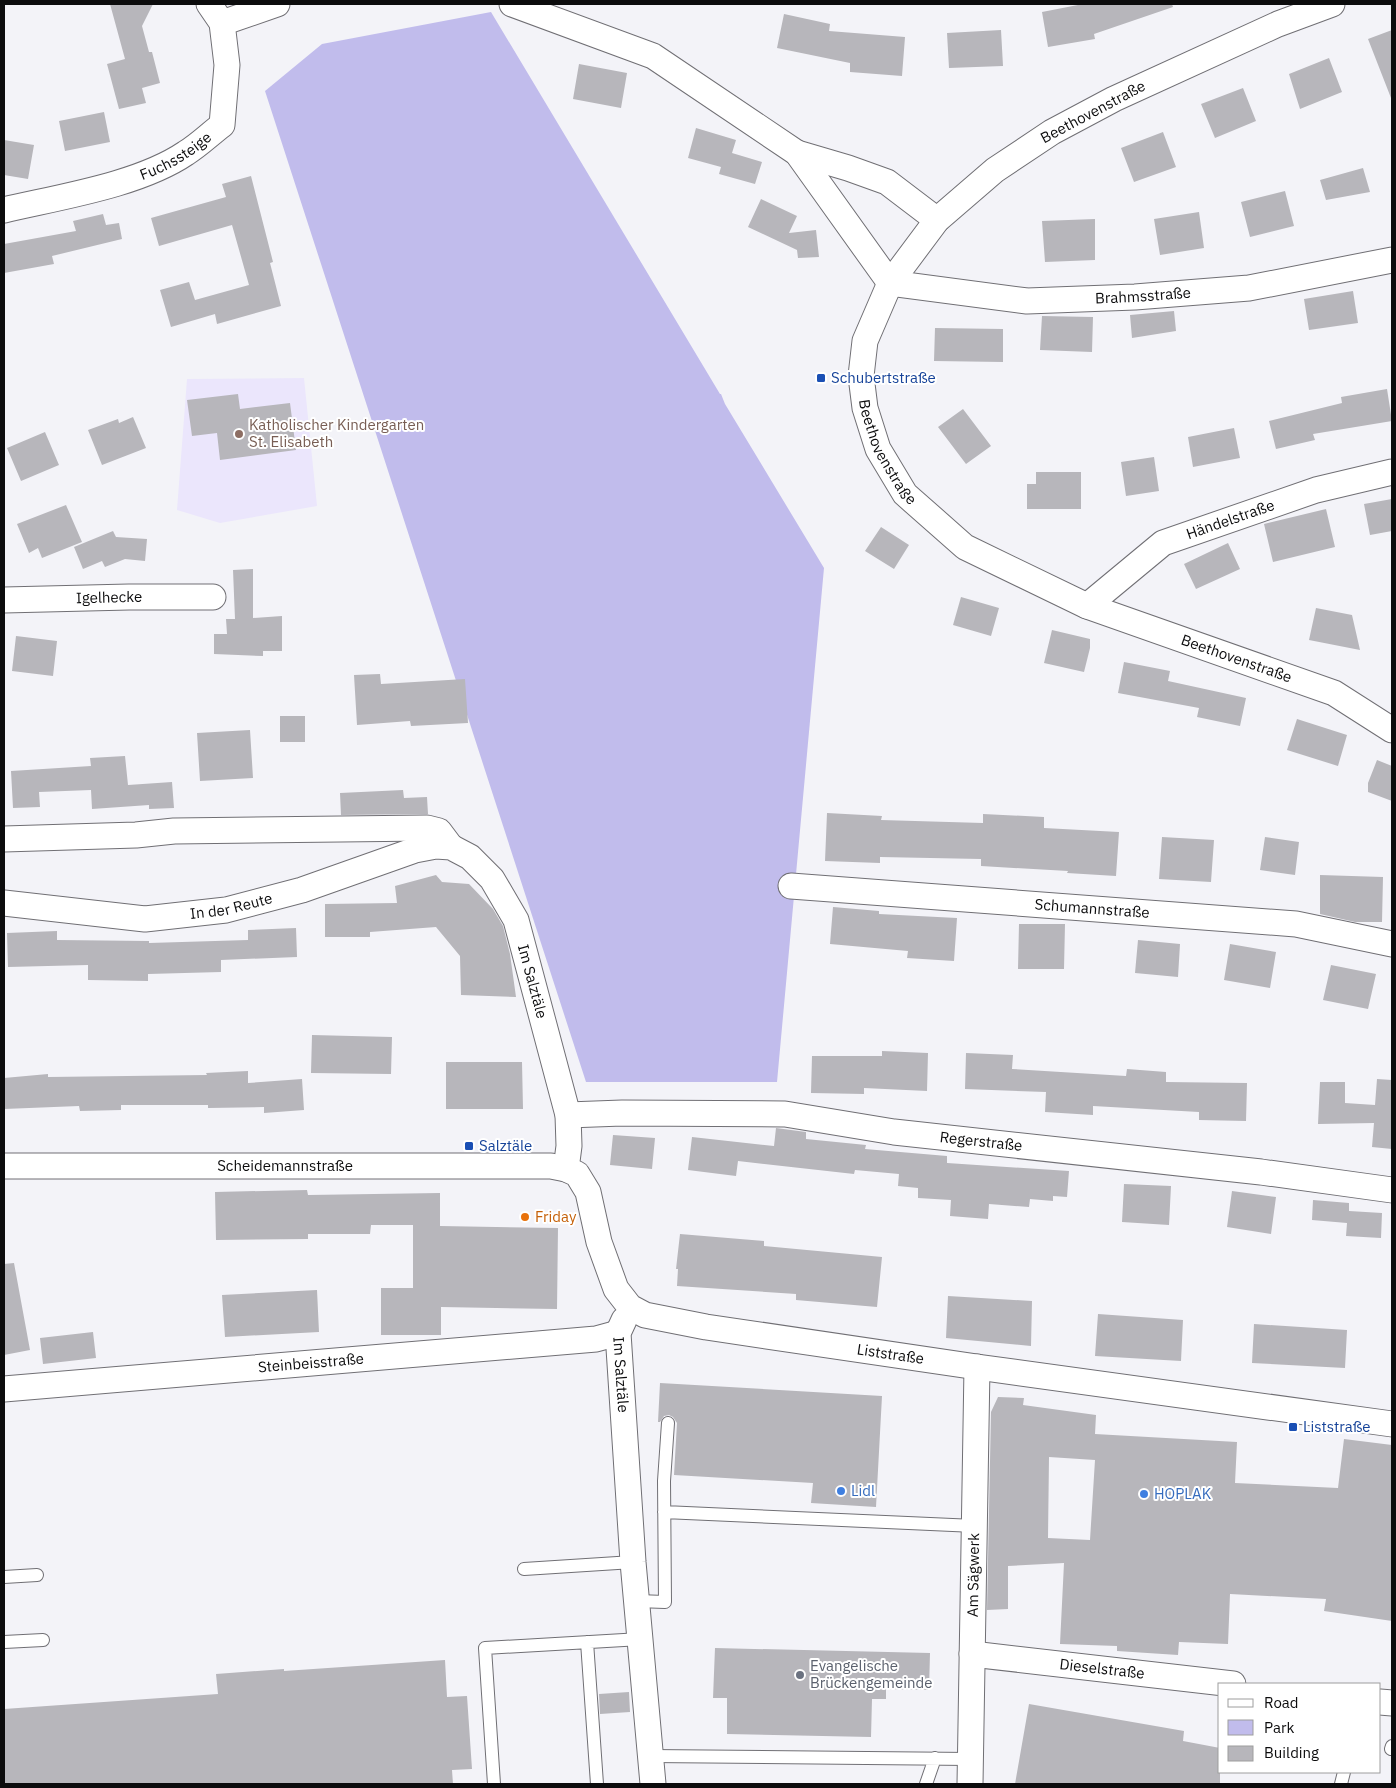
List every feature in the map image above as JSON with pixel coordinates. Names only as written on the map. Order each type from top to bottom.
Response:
[{"type":"street","points":[[216,13],[277,4]]},
{"type":"street","points":[[512,4],[653,56],[797,152],[887,182],[937,220]]},
{"type":"street","name":"Beethovenstraße","points":[[1332,4],[1278,24],[1114,99],[1052,132],[994,170],[937,220],[890,283],[865,341],[861,376],[865,408],[878,449],[905,494],[965,547],[1087,606],[1334,693],[1385,720]]},
{"type":"street","name":"Fuchssteige","points":[[4,210],[129,180],[186,154],[222,125],[227,65],[216,13]]},
{"type":"street","points":[[797,152],[890,283]]},
{"type":"street","name":"Brahmsstraße","points":[[890,283],[1028,301],[1135,297],[1249,288],[1392,260]]},
{"type":"street","name":"Händelstraße","points":[[1087,606],[1164,543],[1316,490],[1392,472]]},
{"type":"street","name":"Igelhecke","points":[[4,600],[213,597]]},
{"type":"street","name":"In der Reute","points":[[4,839],[136,835],[174,831],[426,828],[439,831],[451,848]]},
{"type":"street","name":"In der Reute","points":[[4,903],[144,919],[226,910],[302,890],[415,850],[436,846],[451,848],[470,857],[492,880]]},
{"type":"street","name":"Im Salztäle","points":[[492,880],[516,920],[568,1115],[569,1146],[566,1169]]},
{"type":"street","name":"Schumannstraße","points":[[791,886],[1296,924],[1392,944]]},
{"type":"street","name":"Regerstraße","points":[[568,1115],[622,1113],[785,1114],[894,1132],[1261,1172],[1392,1190]]},
{"type":"street","name":"Scheidemannstraße","points":[[4,1166],[398,1165],[551,1166],[566,1169]]},
{"type":"street","points":[[566,1169],[577,1174],[588,1192],[599,1242],[616,1289],[630,1307]]},
{"type":"street","name":"Im Salztäle","points":[[630,1307],[618,1334],[637,1602],[653,1784]]},
{"type":"street","name":"Liststraße","points":[[630,1307],[645,1315],[706,1327],[977,1368],[1392,1424]]},
{"type":"street","name":"Steinbeisstraße","points":[[4,1389],[596,1339],[618,1334]]},
{"type":"street","name":"Am Sägwerk","points":[[970,1784],[977,1368]]},
{"type":"street","name":"Dieselstraße","points":[[972,1654],[1224,1683]]},
{"type":"lane","points":[[637,1602],[665,1602],[664,1467],[668,1423]]},
{"type":"lane","points":[[664,1512],[975,1526]]},
{"type":"lane","points":[[524,1569],[634,1562]]},
{"type":"lane","points":[[4,1577],[37,1575]]},
{"type":"lane","points":[[494,1784],[485,1648],[641,1639]]},
{"type":"lane","points":[[4,1642],[43,1640]]},
{"type":"lane","points":[[587,1642],[597,1784]]},
{"type":"lane","points":[[650,1756],[970,1759]]},
{"type":"lane","points":[[926,1784],[935,1758]]},
{"type":"shaded area","points":[[304,378],[317,506],[220,523],[177,510],[187,379]]},
{"type":"green space","points":[[491,12],[824,568],[777,1082],[586,1082],[265,91],[322,44]]},
{"type":"building","points":[[110,4],[153,4],[142,26],[149,52],[152,52],[160,83],[142,88],[146,103],[119,109],[107,64],[125,59]]},
{"type":"building","points":[[1083,4],[1172,4],[1173,7],[1094,34],[1095,39],[1048,47],[1042,12]]},
{"type":"building","points":[[784,14],[830,24],[829,31],[905,37],[902,76],[850,72],[850,63],[777,48]]},
{"type":"building","points":[[1001,30],[1003,66],[949,68],[947,33]]},
{"type":"building","points":[[1392,30],[1392,98],[1391,98],[1368,39]]},
{"type":"building","points":[[1329,58],[1342,92],[1300,109],[1289,74]]},
{"type":"building","points":[[579,64],[627,73],[621,108],[573,99]]},
{"type":"building","points":[[1243,88],[1256,121],[1215,138],[1201,104]]},
{"type":"building","points":[[104,112],[110,142],[65,151],[59,121]]},
{"type":"building","points":[[696,128],[736,140],[732,153],[762,162],[755,184],[719,174],[721,167],[688,158]]},
{"type":"building","points":[[1163,132],[1176,167],[1134,182],[1121,148]]},
{"type":"building","points":[[4,140],[34,145],[28,179],[4,175]]},
{"type":"building","points":[[1363,168],[1370,192],[1326,200],[1320,180]]},
{"type":"building","points":[[251,176],[273,262],[270,263],[281,306],[217,324],[215,314],[171,327],[160,290],[189,282],[195,300],[249,285],[232,225],[159,246],[151,218],[226,197],[222,184]]},
{"type":"building","points":[[1285,191],[1294,226],[1250,237],[1241,202]]},
{"type":"building","points":[[761,199],[797,216],[789,233],[816,230],[819,257],[798,258],[797,250],[748,227]]},
{"type":"building","points":[[1199,212],[1204,248],[1160,255],[1154,219]]},
{"type":"building","points":[[103,214],[106,225],[119,223],[122,239],[52,256],[54,264],[4,273],[4,244],[76,231],[73,221]]},
{"type":"building","points":[[1095,219],[1095,260],[1045,262],[1042,221]]},
{"type":"building","points":[[1353,291],[1358,323],[1309,330],[1304,299]]},
{"type":"building","points":[[1174,311],[1176,331],[1132,338],[1130,315]]},
{"type":"building","points":[[1042,316],[1093,317],[1092,352],[1040,350]]},
{"type":"building","points":[[935,328],[1003,329],[1003,362],[934,361]]},
{"type":"building","points":[[1387,389],[1392,421],[1313,434],[1315,440],[1276,449],[1269,421],[1342,403],[1341,397]]},
{"type":"building","points":[[238,394],[240,409],[290,403],[296,450],[220,460],[217,433],[192,436],[187,400]]},
{"type":"building","points":[[963,409],[991,446],[966,464],[938,427]]},
{"type":"building","points":[[133,417],[146,448],[102,465],[88,430],[118,419],[119,423]]},
{"type":"building","points":[[1234,428],[1240,458],[1193,467],[1188,437]]},
{"type":"building","points":[[45,432],[59,465],[21,481],[7,448]]},
{"type":"building","points":[[1154,457],[1159,491],[1126,496],[1121,462]]},
{"type":"building","points":[[1036,472],[1081,472],[1081,509],[1027,509],[1027,484],[1036,484]]},
{"type":"building","points":[[1392,499],[1392,531],[1370,535],[1364,504]]},
{"type":"building","points":[[66,505],[82,542],[42,558],[38,548],[29,553],[17,524]]},
{"type":"building","points":[[1326,509],[1335,547],[1273,562],[1264,524]]},
{"type":"building","points":[[881,527],[909,545],[894,569],[865,551]]},
{"type":"building","points":[[113,531],[116,537],[147,539],[145,561],[125,559],[105,567],[102,561],[83,569],[74,547]]},
{"type":"building","points":[[1228,543],[1240,569],[1196,589],[1184,564]]},
{"type":"building","points":[[253,569],[253,618],[282,616],[282,651],[263,651],[263,656],[214,654],[214,634],[227,634],[226,619],[235,619],[233,570]]},
{"type":"building","points":[[961,597],[999,608],[991,636],[953,625]]},
{"type":"building","points":[[1316,608],[1352,615],[1360,650],[1309,640]]},
{"type":"building","points":[[1052,630],[1090,639],[1090,648],[1084,672],[1044,663]]},
{"type":"building","points":[[16,636],[57,641],[53,676],[12,671]]},
{"type":"building","points":[[1124,662],[1170,671],[1168,681],[1246,698],[1240,726],[1197,717],[1199,708],[1118,693]]},
{"type":"building","points":[[380,674],[381,684],[465,679],[468,723],[411,726],[410,721],[357,725],[354,675]]},
{"type":"building","points":[[280,716],[305,716],[305,742],[280,742]]},
{"type":"building","points":[[1297,719],[1347,735],[1338,766],[1287,750]]},
{"type":"building","points":[[250,730],[253,778],[200,781],[197,733]]},
{"type":"building","points":[[125,756],[128,785],[172,782],[174,808],[149,809],[149,805],[92,809],[91,790],[39,792],[40,807],[13,808],[11,771],[91,766],[90,758]]},
{"type":"building","points":[[1377,760],[1392,766],[1392,801],[1368,792],[1368,783]]},
{"type":"building","points":[[403,790],[404,798],[427,797],[428,814],[341,815],[340,793]]},
{"type":"building","points":[[827,813],[882,816],[881,820],[983,823],[983,814],[1044,817],[1044,828],[1119,832],[1116,876],[981,866],[981,859],[880,857],[880,863],[825,861]]},
{"type":"building","points":[[1162,837],[1214,840],[1211,882],[1159,879]]},
{"type":"building","points":[[1265,837],[1299,842],[1295,875],[1260,870]]},
{"type":"building","points":[[436,875],[442,882],[469,884],[493,909],[503,926],[510,954],[516,997],[461,995],[460,956],[436,927],[370,932],[370,937],[325,937],[325,904],[397,903],[395,886]]},
{"type":"building","points":[[1320,875],[1383,877],[1382,922],[1355,922],[1320,914]]},
{"type":"building","points":[[833,907],[879,911],[879,914],[957,918],[954,961],[907,958],[908,951],[830,944]]},
{"type":"building","points":[[1019,924],[1065,924],[1064,969],[1018,969]]},
{"type":"building","points":[[296,928],[297,957],[221,960],[221,972],[148,974],[148,981],[88,980],[88,965],[8,967],[7,933],[57,931],[57,940],[149,941],[149,943],[248,940],[248,930]]},
{"type":"building","points":[[1138,940],[1180,944],[1178,977],[1135,973]]},
{"type":"building","points":[[1230,944],[1276,952],[1270,988],[1224,980]]},
{"type":"building","points":[[1331,965],[1376,974],[1368,1009],[1323,1000]]},
{"type":"building","points":[[312,1035],[392,1037],[391,1074],[311,1073]]},
{"type":"building","points":[[882,1051],[928,1053],[927,1091],[864,1088],[864,1094],[811,1093],[812,1056],[882,1056]]},
{"type":"building","points":[[966,1053],[1013,1055],[1012,1069],[1126,1076],[1127,1069],[1166,1072],[1166,1082],[1247,1083],[1246,1121],[1199,1120],[1199,1112],[1093,1106],[1093,1115],[1045,1112],[1046,1092],[965,1089]]},
{"type":"building","points":[[446,1062],[522,1062],[523,1109],[446,1109]]},
{"type":"building","points":[[248,1071],[248,1083],[302,1079],[304,1110],[264,1113],[264,1107],[208,1108],[208,1105],[121,1105],[121,1110],[80,1111],[79,1106],[4,1109],[4,1078],[48,1074],[48,1077],[207,1075],[206,1073]]},
{"type":"building","points":[[1377,1079],[1392,1080],[1392,1149],[1372,1147],[1374,1123],[1318,1124],[1320,1082],[1345,1082],[1345,1103],[1375,1105]]},
{"type":"building","points":[[776,1128],[806,1132],[806,1139],[866,1145],[865,1149],[947,1156],[947,1163],[1069,1171],[1067,1197],[1053,1196],[1053,1201],[1030,1199],[1029,1207],[989,1204],[988,1219],[950,1216],[951,1200],[918,1198],[918,1188],[898,1186],[899,1174],[855,1170],[854,1174],[738,1161],[736,1176],[688,1170],[692,1137],[774,1146]]},
{"type":"building","points":[[613,1135],[655,1138],[652,1169],[610,1165]]},
{"type":"building","points":[[1124,1184],[1171,1186],[1169,1225],[1122,1222]]},
{"type":"building","points":[[307,1190],[308,1195],[440,1193],[440,1226],[558,1228],[557,1309],[441,1307],[441,1335],[381,1335],[381,1288],[413,1288],[413,1225],[371,1225],[370,1234],[308,1234],[308,1239],[216,1240],[215,1192]]},
{"type":"building","points":[[1232,1191],[1276,1197],[1271,1234],[1227,1227]]},
{"type":"building","points":[[1313,1200],[1349,1203],[1349,1211],[1382,1213],[1381,1238],[1346,1236],[1347,1223],[1312,1220]]},
{"type":"building","points":[[680,1234],[764,1241],[764,1246],[882,1257],[877,1307],[796,1300],[796,1294],[677,1286],[678,1269],[676,1269]]},
{"type":"building","points":[[14,1263],[30,1350],[4,1355],[4,1264]]},
{"type":"building","points":[[317,1290],[319,1332],[225,1337],[222,1295]]},
{"type":"building","points":[[948,1296],[1032,1301],[1031,1346],[946,1338]]},
{"type":"building","points":[[1098,1314],[1183,1320],[1181,1361],[1095,1356]]},
{"type":"building","points":[[1254,1324],[1347,1330],[1345,1368],[1252,1363]]},
{"type":"building","points":[[93,1332],[96,1358],[43,1364],[40,1338]]},
{"type":"building","points":[[660,1383],[882,1396],[876,1507],[811,1503],[813,1483],[674,1475],[677,1423],[669,1415],[664,1416],[658,1422]]},
{"type":"building","points":[[998,1397],[1024,1398],[1023,1405],[1096,1415],[1095,1434],[1237,1442],[1235,1483],[1338,1488],[1344,1439],[1392,1445],[1392,1621],[1324,1611],[1326,1599],[1230,1594],[1228,1644],[1179,1642],[1178,1655],[1117,1651],[1117,1646],[1060,1644],[1064,1563],[1008,1566],[1008,1609],[987,1610],[991,1412]],"holes":[[[1049,1457],[1095,1460],[1090,1540],[1048,1538]]]},
{"type":"building","name":"Evangelische Brückengemeinde","points":[[715,1648],[930,1653],[929,1690],[886,1689],[886,1699],[872,1699],[871,1737],[727,1734],[727,1698],[713,1698]]},
{"type":"building","points":[[445,1660],[447,1697],[467,1696],[472,1769],[452,1770],[453,1784],[4,1784],[4,1709],[218,1694],[216,1674]]},
{"type":"building","points":[[629,1692],[630,1712],[600,1714],[599,1694]]},
{"type":"building","points":[[1029,1704],[1184,1731],[1183,1741],[1218,1748],[1220,1784],[1015,1784]]},
{"type":"place","name":"Schubertstraße","points":[[821,378]]},
{"type":"place","name":"Katholischer Kindergarten St. Elisabeth","points":[[239,434]]},
{"type":"place","name":"Salztäle","points":[[469,1146]]},
{"type":"place","name":"Friday","points":[[525,1217]]},
{"type":"place","name":"Liststraße","points":[[1293,1427]]},
{"type":"place","name":"Lidl","points":[[841,1491]]},
{"type":"place","name":"HOPLAK","points":[[1144,1494]]},
{"type":"place","name":"Evangelische Brückengemeinde","points":[[800,1675]]}]
